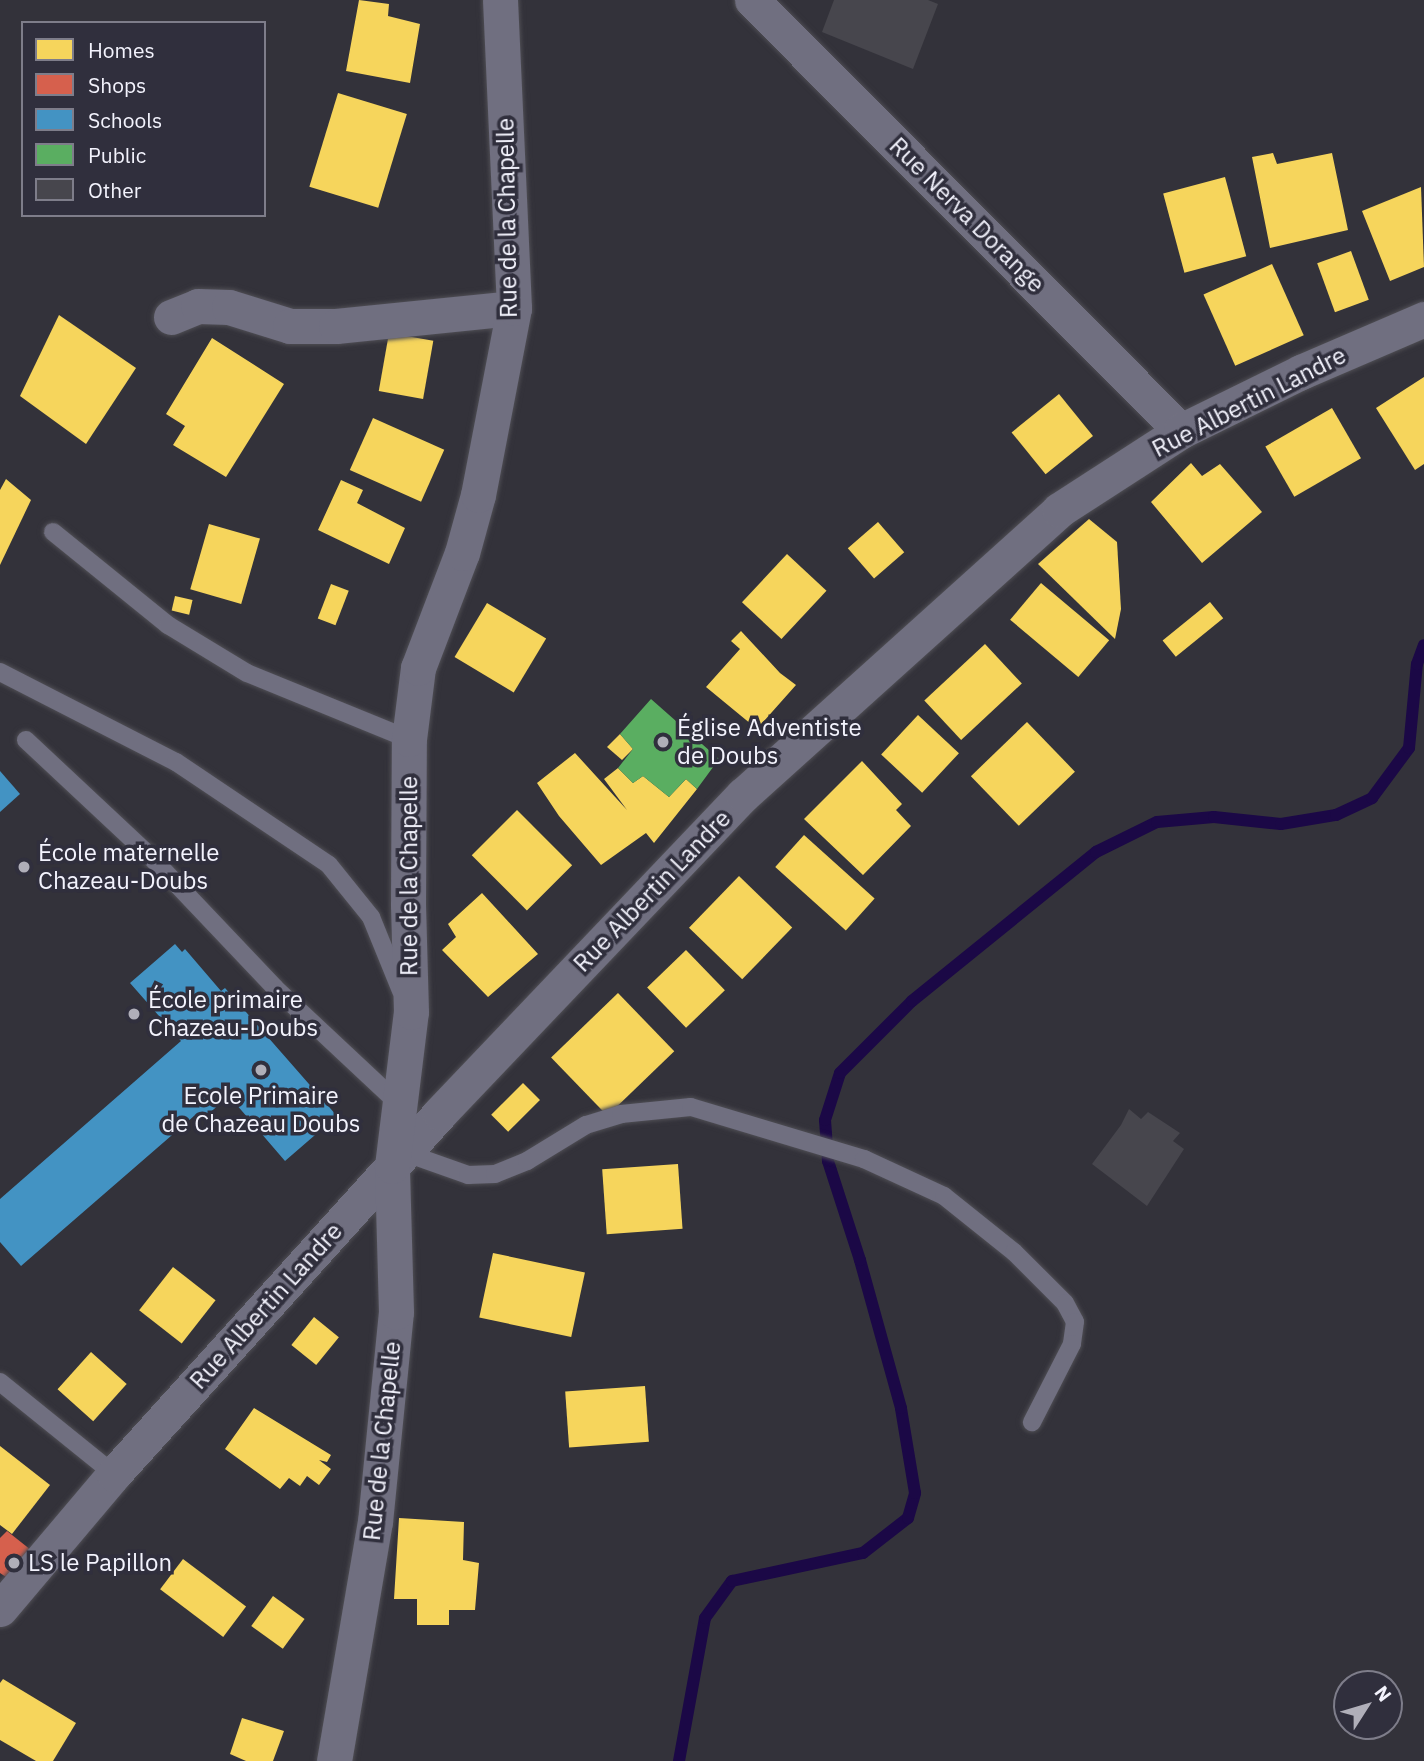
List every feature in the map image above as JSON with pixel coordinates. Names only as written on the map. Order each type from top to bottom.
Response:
[{"type":"street","name":"Rue de la Chapelle","points":[[334,1761],[375,1522],[394,1325],[399,1104],[411,1012],[409,738],[418,668],[461,553],[478,495],[514,308],[500,0]]},
{"type":"street","name":"Rue Nerva Dorange","points":[[752,0],[1181,431]]},
{"type":"street","points":[[171,317],[198,306],[229,307],[290,326],[335,326],[514,308]]},
{"type":"street","name":"Rue Albertin Landre","points":[[0,1609],[114,1474],[399,1160],[743,795],[1059,510],[1181,431],[1301,372],[1417,327]]},
{"type":"lane","points":[[53,532],[169,625],[247,673],[409,738]]},
{"type":"lane","points":[[0,672],[176,762],[329,865],[371,917],[411,1012]]},
{"type":"lane","points":[[26,740],[149,855],[275,988],[399,1104]]},
{"type":"lane","points":[[399,1160],[468,1175],[495,1174],[527,1161],[586,1125],[621,1114],[691,1107],[864,1159],[944,1196],[1014,1252],[1065,1303],[1075,1322],[1072,1344],[1032,1422]]},
{"type":"lane","points":[[0,1382],[114,1474]]},
{"type":"building: Homes","points":[[359,0],[389,4],[388,16],[420,24],[410,83],[346,71]]},
{"type":"building: Homes","points":[[338,93],[407,114],[378,208],[309,187]]},
{"type":"building: Homes","points":[[1273,153],[1277,164],[1332,153],[1348,230],[1270,248],[1252,157]]},
{"type":"building: Homes","points":[[1225,177],[1246,256],[1184,273],[1163,194]]},
{"type":"building: Homes","points":[[1421,187],[1424,267],[1390,281],[1362,211]]},
{"type":"building: Homes","points":[[1351,251],[1369,300],[1335,312],[1317,263]]},
{"type":"building: Homes","points":[[1272,264],[1304,335],[1235,366],[1203,295]]},
{"type":"building: Homes","points":[[59,315],[136,368],[86,444],[20,396]]},
{"type":"building: Homes","points":[[389,333],[433,341],[423,399],[379,391]]},
{"type":"building: Homes","points":[[212,338],[284,384],[226,477],[173,445],[185,426],[166,414]]},
{"type":"building: Homes","points":[[1424,377],[1424,464],[1415,470],[1376,408]]},
{"type":"building: Homes","points":[[1059,394],[1093,436],[1046,474],[1012,432]]},
{"type":"building: Homes","points":[[1332,408],[1361,458],[1294,497],[1265,446]]},
{"type":"building: Homes","points":[[373,418],[444,450],[421,502],[350,470]]},
{"type":"building: Homes","points":[[1191,463],[1202,476],[1220,464],[1262,512],[1202,563],[1151,502]]},
{"type":"building: Homes","points":[[6,479],[31,500],[0,565],[0,490]]},
{"type":"building: Homes","points":[[341,480],[363,490],[357,503],[405,528],[389,564],[318,530]]},
{"type":"building: Homes","points":[[1089,519],[1117,542],[1121,609],[1115,639],[1038,564]]},
{"type":"building: Homes","points":[[878,522],[904,552],[874,578],[848,548]]},
{"type":"building: Homes","points":[[209,524],[260,539],[241,604],[190,589]]},
{"type":"building: Homes","points":[[787,554],[826,591],[781,639],[742,602]]},
{"type":"building: Homes","points":[[1041,583],[1109,640],[1078,677],[1010,620]]},
{"type":"building: Homes","points":[[331,584],[349,591],[335,625],[318,619]]},
{"type":"building: Homes","points":[[175,596],[193,600],[189,615],[172,611]]},
{"type":"building: Homes","points":[[1210,602],[1223,618],[1176,657],[1163,640]]},
{"type":"building: Homes","points":[[487,603],[546,639],[514,693],[455,657]]},
{"type":"building: Homes","points":[[741,631],[780,673],[796,685],[757,729],[706,687],[740,649],[731,641]]},
{"type":"building: Homes","points":[[985,644],[1022,683],[961,740],[924,701]]},
{"type":"building: Homes","points":[[918,715],[959,753],[922,793],[881,754]]},
{"type":"building: Homes","points":[[1027,722],[1075,772],[1019,826],[971,776]]},
{"type":"building: Homes","points":[[620,734],[633,749],[622,760],[607,747]]},
{"type":"building: Homes","points":[[575,753],[627,810],[604,779],[618,768],[633,783],[643,776],[669,797],[686,779],[697,789],[654,843],[646,833],[601,865],[559,816],[537,783]]},
{"type":"building: Homes","points":[[862,761],[902,804],[896,810],[911,826],[863,875],[804,819]]},
{"type":"building: Homes","points":[[517,810],[572,865],[527,910],[472,855]]},
{"type":"building: Homes","points":[[804,835],[875,899],[846,931],[775,867]]},
{"type":"building: Homes","points":[[739,876],[792,927],[742,979],[689,928]]},
{"type":"building: Homes","points":[[482,893],[538,954],[488,997],[442,950],[456,937],[448,924]]},
{"type":"building: Homes","points":[[686,950],[725,990],[686,1028],[647,988]]},
{"type":"building: Homes","points":[[618,993],[674,1051],[607,1116],[551,1058]]},
{"type":"building: Homes","points":[[523,1083],[540,1100],[508,1132],[491,1115]]},
{"type":"building: Homes","points":[[678,1164],[683,1229],[607,1234],[602,1169]]},
{"type":"building: Homes","points":[[493,1253],[585,1273],[571,1337],[479,1318]]},
{"type":"building: Homes","points":[[173,1267],[216,1300],[182,1344],[139,1310]]},
{"type":"building: Homes","points":[[314,1317],[339,1337],[316,1365],[291,1345]]},
{"type":"building: Homes","points":[[91,1352],[127,1384],[93,1421],[58,1389]]},
{"type":"building: Homes","points":[[645,1386],[649,1442],[569,1447],[565,1392]]},
{"type":"building: Homes","points":[[254,1408],[331,1455],[327,1462],[319,1460],[331,1469],[319,1485],[307,1476],[300,1486],[289,1478],[280,1489],[225,1449]]},
{"type":"building: Homes","points":[[0,1446],[50,1485],[12,1534],[0,1525]]},
{"type":"building: Homes","points":[[399,1518],[464,1522],[463,1560],[479,1563],[475,1610],[449,1610],[449,1625],[417,1625],[417,1599],[394,1599]]},
{"type":"building: Homes","points":[[183,1559],[246,1607],[223,1637],[160,1589]]},
{"type":"building: Homes","points":[[273,1596],[305,1619],[283,1649],[251,1626]]},
{"type":"building: Homes","points":[[3,1679],[76,1723],[53,1761],[36,1761],[0,1740],[0,1683]]},
{"type":"building: Homes","points":[[242,1718],[284,1731],[273,1761],[246,1761],[230,1754]]},
{"type":"building: Shops","name":"LS le Papillon","points":[[7,1531],[36,1554],[12,1581],[0,1573],[0,1538]]},
{"type":"building: Schools","points":[[0,771],[20,794],[0,812]]},
{"type":"building: Schools","points":[[175,944],[182,952],[185,949],[221,991],[225,988],[337,1116],[285,1161],[229,1096],[199,1122],[194,1116],[21,1266],[0,1242],[0,1199],[181,1041],[130,983]]},
{"type":"building: Public","name":"Église Adventiste de Doubs","points":[[651,699],[719,759],[697,789],[686,779],[669,797],[643,776],[633,783],[618,768],[633,749],[620,734]]},
{"type":"building: Other","points":[[834,0],[928,0],[938,4],[913,69],[822,32]]},
{"type":"building: Other","points":[[1129,1109],[1141,1119],[1148,1112],[1180,1133],[1173,1141],[1184,1149],[1147,1206],[1092,1164],[1121,1125]]},
{"type":"waterway","points":[[679,1761],[705,1618],[732,1581],[863,1553],[908,1518],[915,1493],[901,1408],[860,1260],[828,1161],[825,1120],[840,1073],[912,1001],[1096,852],[1157,822],[1214,817],[1281,824],[1336,815],[1372,798],[1409,748],[1417,664],[1424,645]]},
{"type":"place","name":"Église Adventiste de Doubs","points":[[663,742]]},
{"type":"place","name":"École maternelle Chazeau-Doubs","points":[[24,867]]},
{"type":"place","name":"École primaire Chazeau-Doubs","points":[[134,1014]]},
{"type":"place","name":"Ecole Primaire de Chazeau Doubs","points":[[261,1070]]},
{"type":"place","name":"LS le Papillon","points":[[14,1563]]}]
